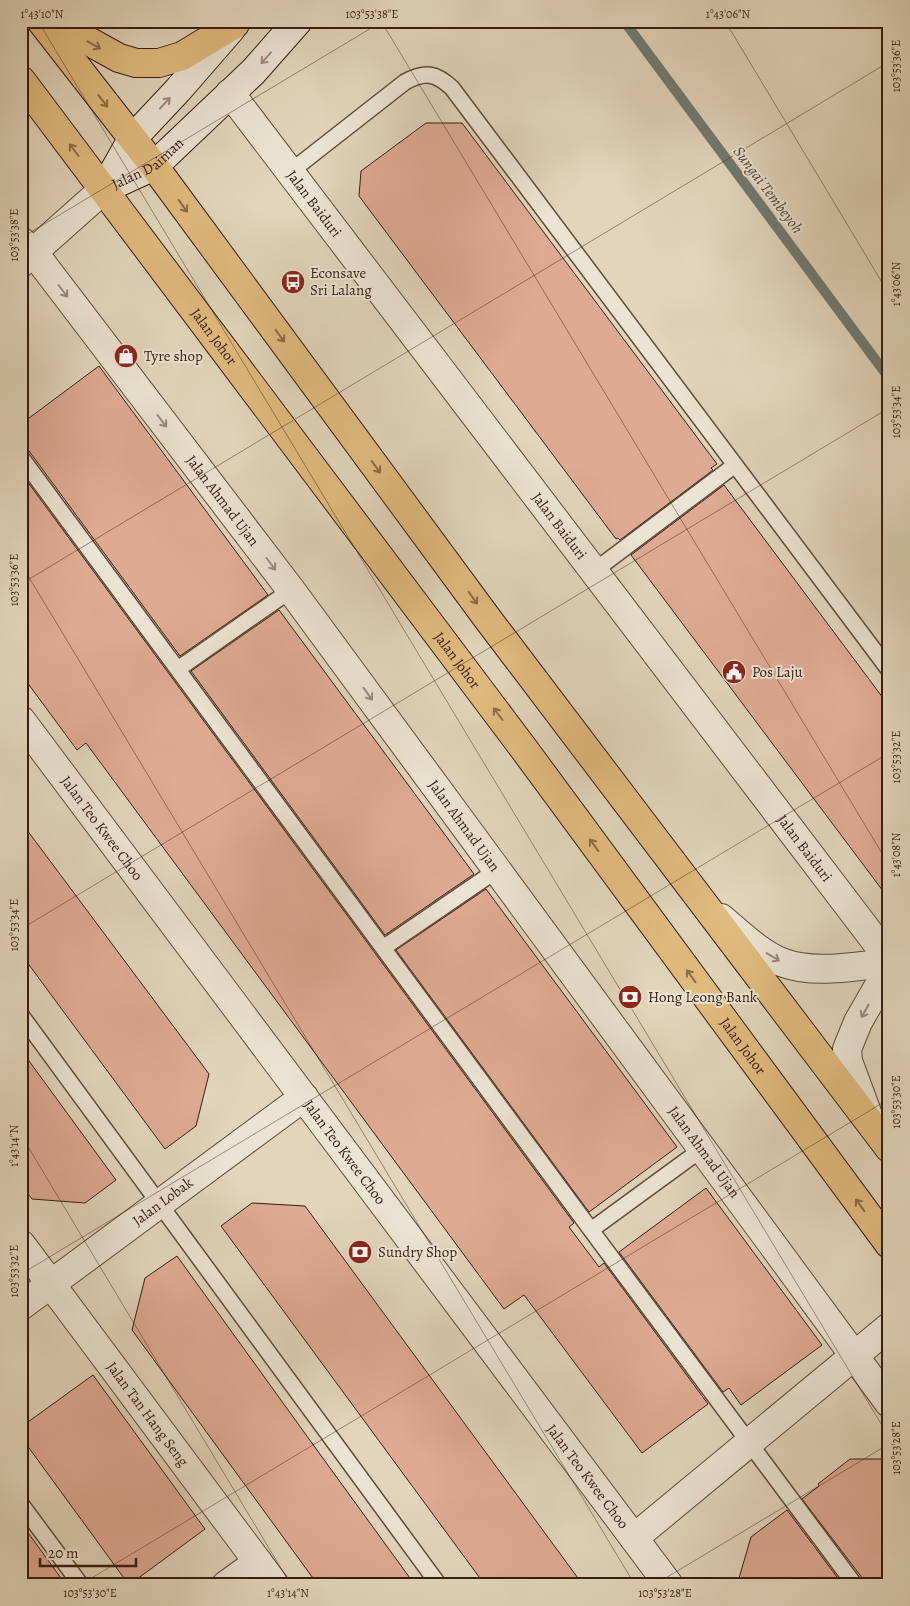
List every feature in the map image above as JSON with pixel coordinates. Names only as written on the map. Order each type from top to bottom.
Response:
[{"type":"highway","points":[[42,21],[154,166],[481,610],[889,1148]]},
{"type":"highway","points":[[52,21],[119,58],[136,63],[158,63],[182,56],[236,23]]},
{"type":"highway","name":"Jalan Johor","points":[[21,80],[524,749],[889,1244]]},
{"type":"street","name":"Jalan Daiman","points":[[104,189],[154,166],[253,72],[298,21]]},
{"type":"street","name":"Jalan Daiman","points":[[104,189],[132,139],[178,90],[236,23]]},
{"type":"street","name":"Jalan Baiduri","points":[[230,94],[889,959]]},
{"type":"street","points":[[25,252],[104,189]]},
{"type":"street","name":"Jalan Ahmad Ujan","points":[[25,252],[291,590],[889,1402]]},
{"type":"street","name":"Jalan Teo Kwee Choo","points":[[21,720],[669,1585]]},
{"type":"street","points":[[706,907],[760,949],[780,961],[795,966],[816,968],[889,963]]},
{"type":"street","points":[[872,1125],[848,1062],[847,1049],[858,1022],[889,968]]},
{"type":"street","name":"Jalan Lobak","points":[[21,1306],[304,1097]]},
{"type":"street","name":"Jalan Tan Hang Seng","points":[[21,1244],[275,1585]]},
{"type":"street","points":[[634,1538],[889,1328]]},
{"type":"street","points":[[226,1585],[258,1562]]},
{"type":"lane","points":[[290,172],[405,82],[417,75],[430,75],[443,79],[458,96],[889,670]]},
{"type":"lane","points":[[21,457],[855,1585]]},
{"type":"lane","points":[[594,571],[735,465]]},
{"type":"lane","points":[[178,669],[291,590]]},
{"type":"lane","points":[[383,948],[497,870]]},
{"type":"lane","points":[[21,1015],[439,1585]]},
{"type":"lane","points":[[591,1230],[702,1149]]},
{"type":"lane","points":[[21,1504],[81,1585]]},
{"type":"building","points":[[426,123],[462,123],[717,464],[711,468],[713,470],[620,540],[616,539],[359,196],[361,171]]},
{"type":"building","points":[[99,366],[268,595],[180,656],[29,451],[21,448],[21,424]]},
{"type":"building","points":[[21,473],[574,1223],[569,1227],[599,1267],[604,1263],[708,1404],[642,1453],[524,1295],[504,1309],[86,743],[77,750],[21,674]]},
{"type":"building","points":[[724,485],[889,706],[889,899],[631,555]]},
{"type":"building","points":[[279,610],[474,874],[385,935],[191,671]]},
{"type":"building","points":[[21,822],[209,1074],[196,1126],[165,1149],[21,954]]},
{"type":"building","points":[[486,889],[677,1147],[589,1212],[396,950]]},
{"type":"building","points":[[21,1050],[116,1180],[85,1203],[32,1199],[21,1185]]},
{"type":"building","points":[[706,1188],[822,1345],[741,1405],[729,1388],[723,1392],[619,1252]]},
{"type":"building","points":[[252,1203],[305,1206],[583,1585],[485,1585],[221,1226]]},
{"type":"building","points":[[177,1256],[415,1585],[318,1585],[132,1330],[145,1278]]},
{"type":"building","points":[[93,1375],[205,1529],[129,1585],[21,1437],[21,1427]]},
{"type":"building","points":[[850,1459],[889,1459],[889,1577],[879,1585],[864,1585],[863,1579],[802,1499]]},
{"type":"building","points":[[787,1510],[843,1585],[737,1585],[751,1537]]},
{"type":"building","points":[[21,1523],[66,1585],[21,1585]]},
{"type":"waterway","name":"Sungai Tembeyoh","points":[[624,21],[889,378]]},
{"type":"place","name":"Econsave Sri Lalang","points":[[293,282]]},
{"type":"place","name":"Tyre shop","points":[[126,356]]},
{"type":"place","name":"Pos Laju","points":[[734,672]]},
{"type":"place","name":"Hong Leong Bank","points":[[630,997]]},
{"type":"place","name":"Sundry Shop","points":[[360,1252]]}]
